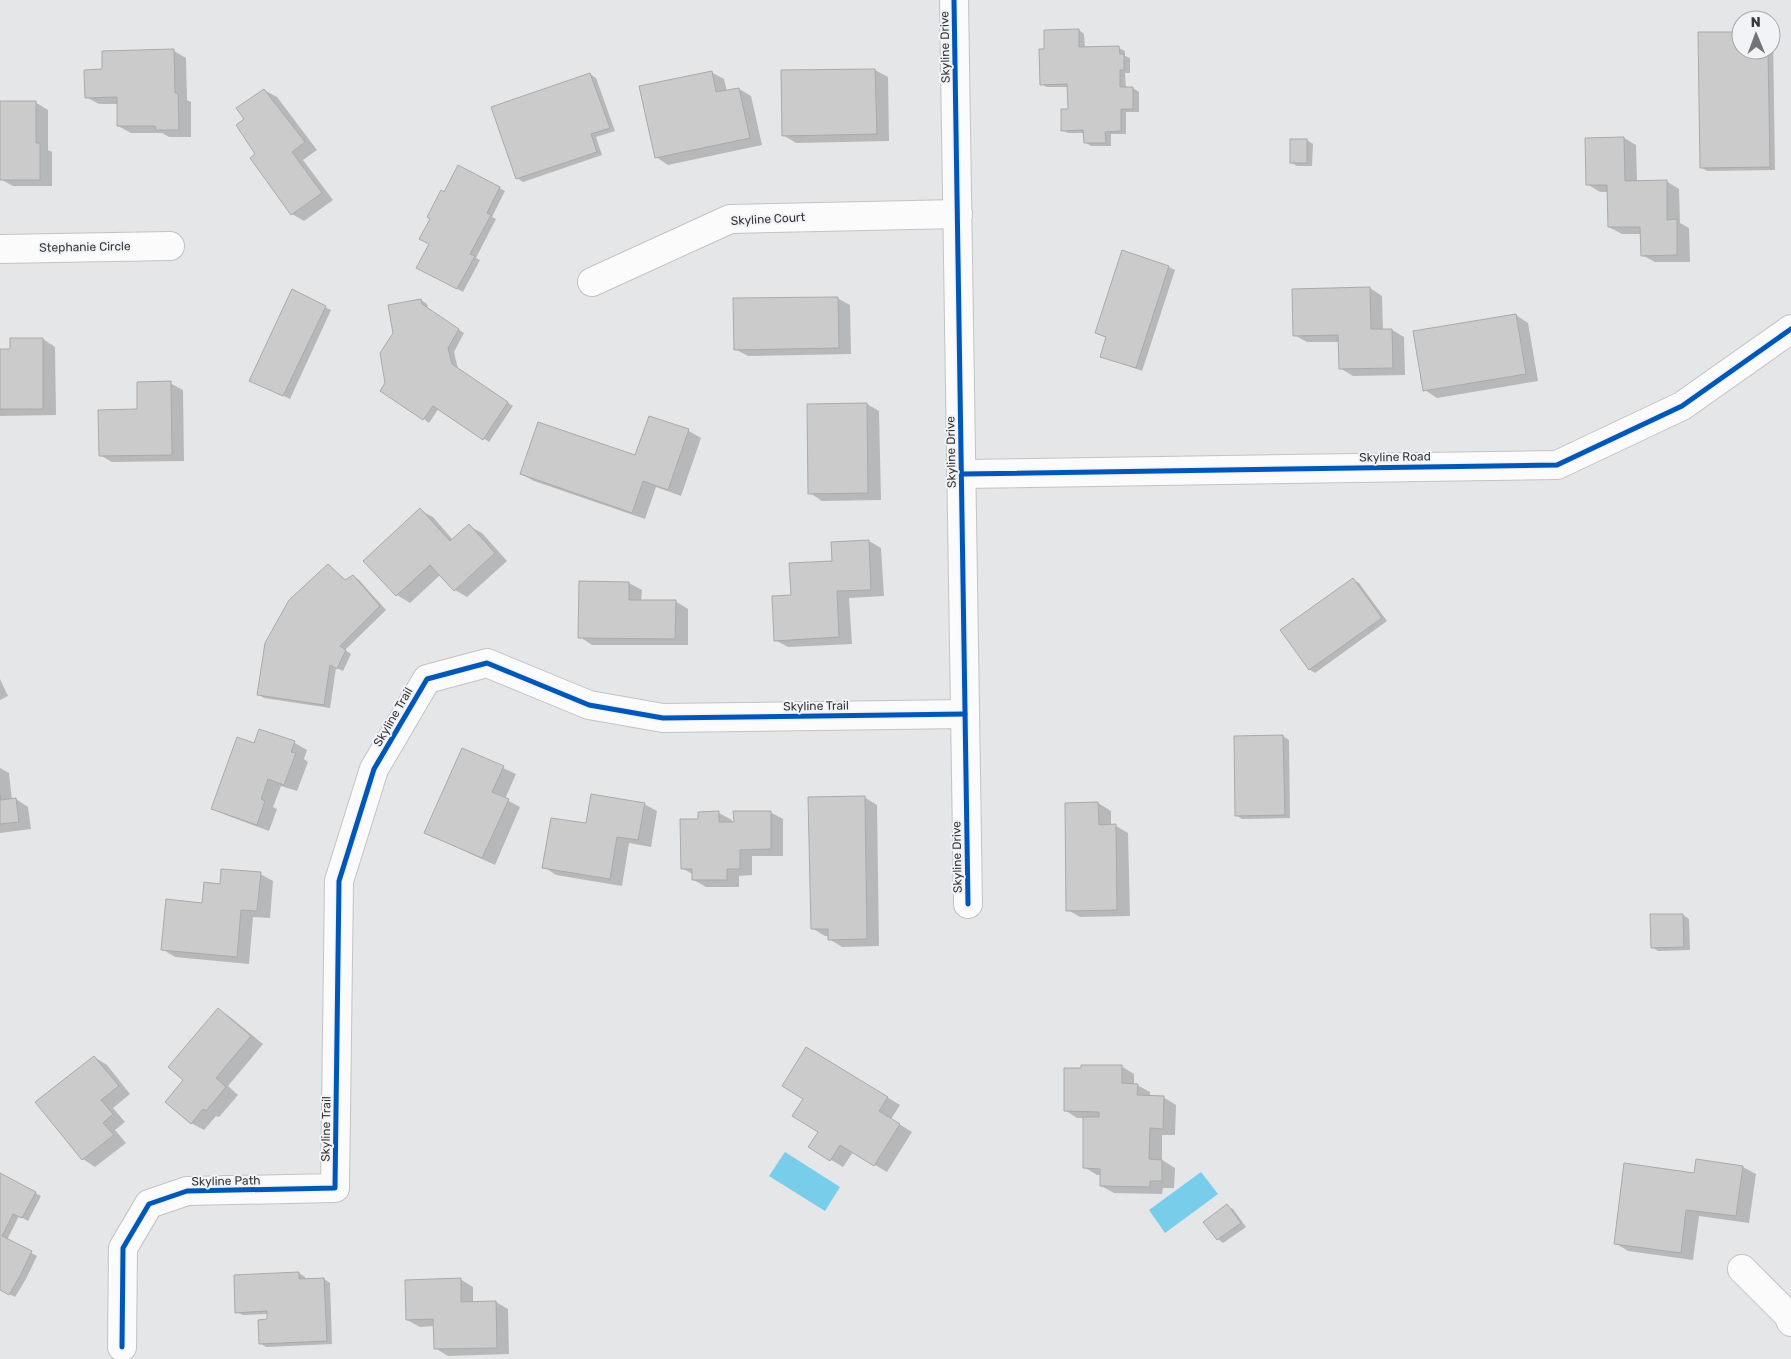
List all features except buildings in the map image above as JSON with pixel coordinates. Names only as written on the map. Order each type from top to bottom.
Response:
[{"type":"street","name":"Skyline Drive","points":[[954,0],[968,904]]},
{"type":"street","name":"Skyline Court","points":[[592,282],[730,219],[958,214]]},
{"type":"street","name":"Stephanie Circle","points":[[0,249],[170,246]]},
{"type":"street","name":"Skyline Road","points":[[962,474],[1557,464],[1682,406],[1791,329]]},
{"type":"street","name":"Skyline Trail","points":[[335,1188],[339,881],[374,769],[427,679],[487,663],[589,705],[663,718],[965,714]]},
{"type":"street","name":"Skyline Path","points":[[122,1347],[123,1248],[149,1204],[187,1191],[335,1188]]},
{"type":"street","points":[[1742,1269],[1788,1315],[1791,1322]]},
{"type":"water","points":[[785,1152],[840,1187],[825,1211],[769,1176]]},
{"type":"water","points":[[1201,1172],[1218,1194],[1165,1233],[1149,1210]]},
{"type":"cycle path","points":[[954,0],[968,904]]},
{"type":"cycle path","points":[[962,474],[1557,465],[1682,406],[1791,329]]},
{"type":"cycle path","points":[[122,1347],[123,1248],[149,1204],[187,1191],[335,1188],[339,881],[374,769],[427,679],[487,663],[589,705],[663,718],[965,714]]}]
